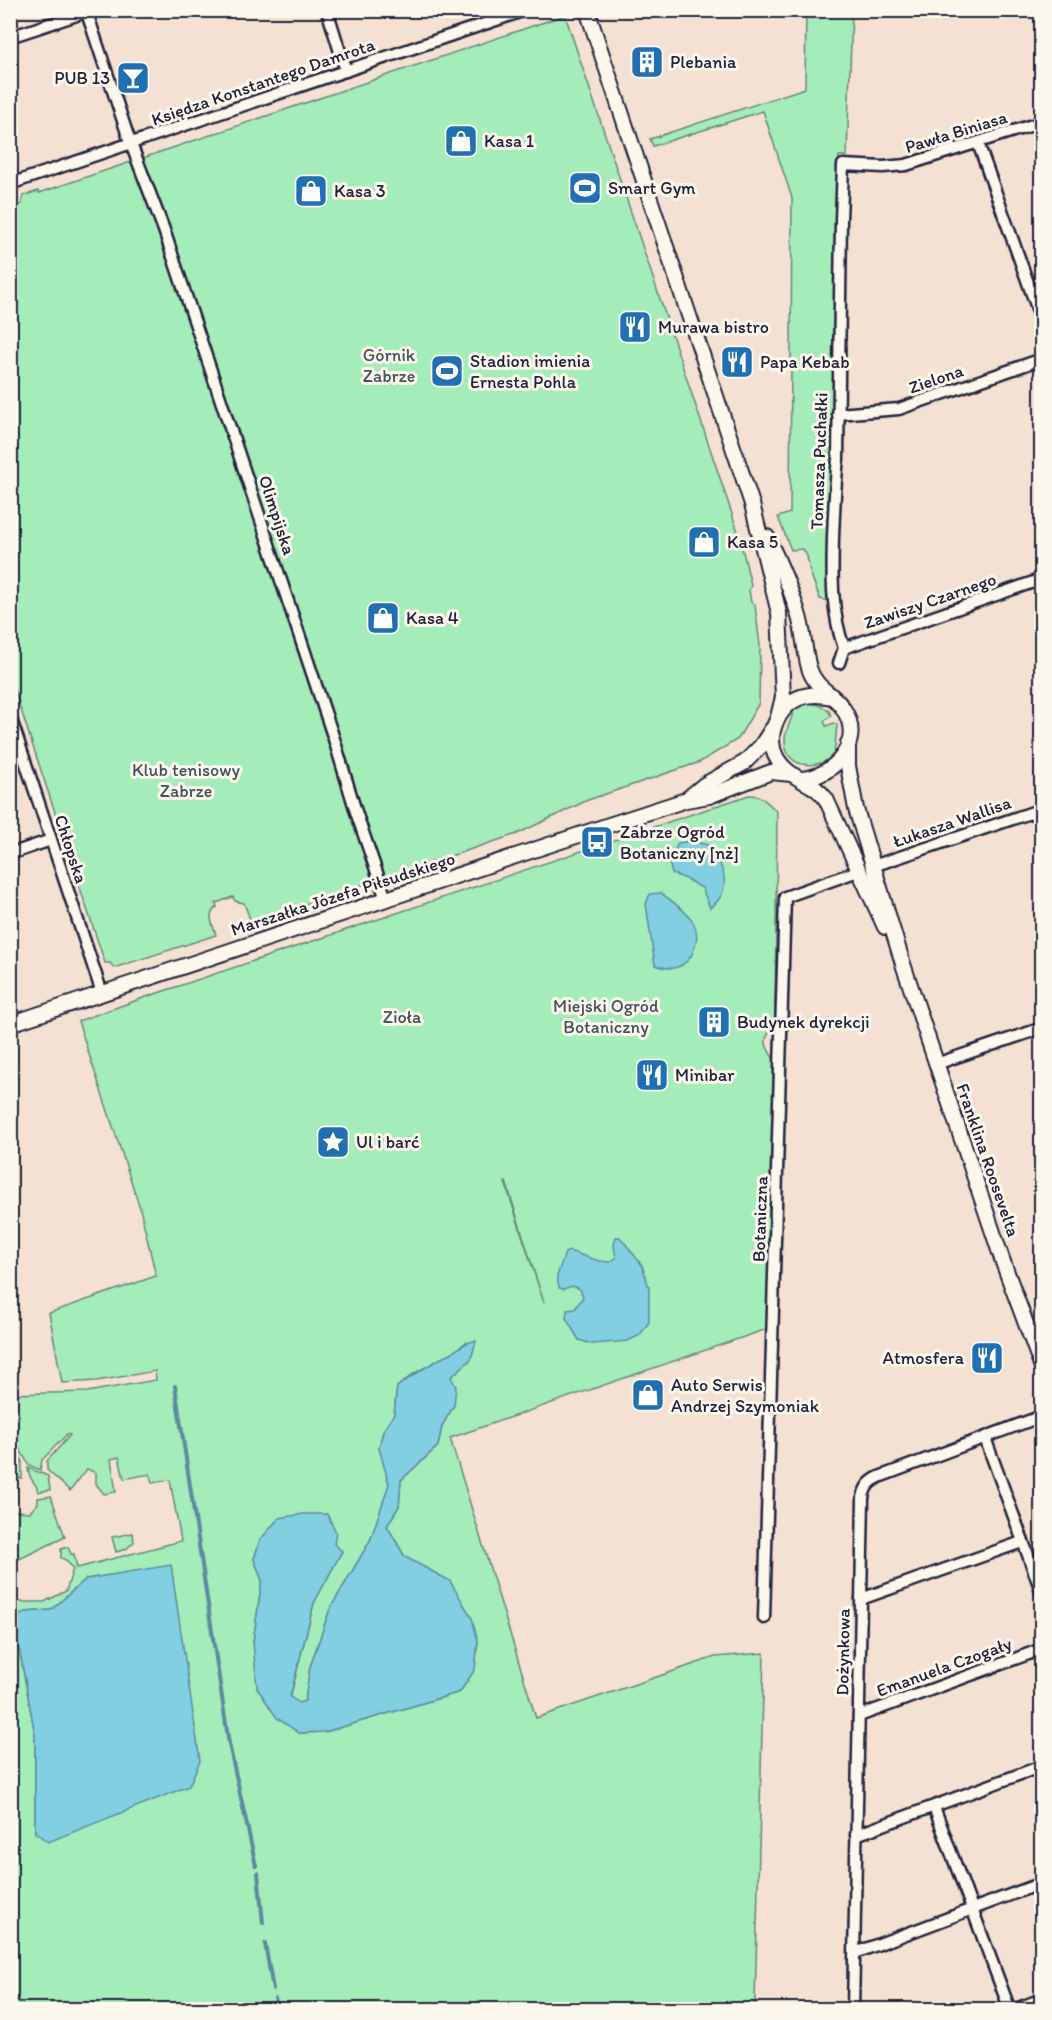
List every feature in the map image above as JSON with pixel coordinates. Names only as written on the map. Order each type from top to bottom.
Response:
[{"type":"street","points":[[327,10],[346,71]]},
{"type":"street","name":"Księdza Konstantego Damrota","points":[[10,184],[526,10]]},
{"type":"street","points":[[587,10],[752,504],[779,613],[783,697],[771,739],[775,754],[779,762],[797,776],[819,775],[835,766],[840,760],[848,743],[850,728],[848,719],[842,706],[817,685],[813,678],[808,665],[801,623],[790,590],[752,504]]},
{"type":"street","points":[[10,37],[86,11]]},
{"type":"street","name":"Olimpijska","points":[[86,11],[131,144],[164,230],[386,899]]},
{"type":"street","name":"Pawła Biniasa","points":[[843,165],[883,167],[906,165],[1041,122]]},
{"type":"street","points":[[978,143],[1041,322]]},
{"type":"street","name":"Tomasza Puchałki","points":[[843,165],[832,597],[844,648]]},
{"type":"street","name":"Zielona","points":[[838,414],[899,409],[1041,359]]},
{"type":"street","name":"Zawiszy Czarnego","points":[[844,648],[1041,579]]},
{"type":"street","points":[[839,663],[844,648]]},
{"type":"street","points":[[775,723],[787,706],[802,696],[831,697]]},
{"type":"street","name":"Chłopska","points":[[10,716],[102,993]]},
{"type":"street","name":"Marszałka Józefa Piłsudskiego","points":[[686,800],[704,785],[744,763],[761,746],[775,723]]},
{"type":"street","name":"Franklina Roosevelta","points":[[848,743],[848,765],[856,809],[903,964],[1003,1262],[1041,1367]]},
{"type":"street","name":"Marszałka Józefa Piłsudskiego","points":[[10,1023],[686,800],[709,796],[771,772],[797,776]]},
{"type":"street","name":"Franklina Roosevelta","points":[[797,776],[816,788],[826,800],[903,964]]},
{"type":"street","name":"Łukasza Wallisa","points":[[873,866],[1041,809]]},
{"type":"street","points":[[10,854],[51,840]]},
{"type":"street","name":"Botaniczna","points":[[764,1618],[785,897],[858,871]]},
{"type":"street","points":[[936,1064],[1041,1028]]},
{"type":"street","name":"Dożynkowa","points":[[853,2010],[865,1489],[869,1482],[879,1477],[1041,1416]]},
{"type":"street","points":[[985,1438],[1041,1593]]},
{"type":"street","points":[[861,1599],[1022,1542]]},
{"type":"street","name":"Emanuela Czogały","points":[[859,1716],[1041,1649]]},
{"type":"street","points":[[856,1835],[934,1808],[1041,1766]]},
{"type":"street","points":[[934,1808],[1012,2010],[1041,1999]]},
{"type":"street","points":[[855,1953],[1041,1883]]},
{"type":"green space","points":[[806,11],[852,11],[847,156],[839,156],[836,219],[829,601],[820,599],[807,556],[803,549],[791,550],[778,517],[790,513],[792,198],[763,111],[653,146],[650,139],[805,88]]},
{"type":"green space","name":"Górnik Zabrze","points":[[565,15],[739,535],[751,585],[749,590],[751,602],[755,605],[760,646],[759,703],[738,739],[700,762],[588,800],[517,834],[251,922],[244,903],[235,901],[233,897],[216,903],[217,907],[211,916],[216,935],[114,968],[110,963],[105,963],[11,680],[11,208],[22,204],[23,196],[38,191],[39,193]]},
{"type":"green space","points":[[808,703],[819,705],[829,711],[831,716],[824,721],[826,726],[834,723],[837,725],[834,756],[827,761],[811,765],[803,764],[790,757],[786,750],[785,740],[794,708]]},
{"type":"green space","points":[[749,795],[761,798],[777,812],[775,1022],[766,1040],[774,1059],[770,1328],[450,1438],[536,1718],[715,1657],[764,1653],[755,2003],[753,2009],[11,2009],[10,1628],[18,1642],[35,1734],[35,1832],[177,1609],[171,1566],[86,1579],[51,1610],[26,1612],[11,1620],[11,1602],[44,1602],[66,1591],[73,1569],[66,1560],[61,1558],[61,1549],[68,1547],[71,1554],[74,1554],[77,1568],[181,1541],[170,1480],[152,1483],[150,1474],[124,1479],[119,1457],[111,1459],[116,1492],[104,1494],[96,1484],[96,1473],[87,1469],[70,1491],[47,1470],[47,1461],[70,1435],[67,1434],[42,1460],[40,1470],[29,1465],[11,1435],[11,1394],[87,1392],[156,1380],[155,1371],[97,1381],[62,1383],[49,1313],[156,1276],[140,1208],[78,1021]],"holes":[[[505,1182],[506,1182],[544,1303]],[[466,1342],[471,1359],[451,1377],[454,1405],[442,1426],[438,1446],[401,1480],[399,1506],[387,1526],[405,1557],[450,1581],[478,1641],[475,1669],[460,1692],[325,1732],[299,1733],[253,1642],[262,1580],[254,1559],[260,1540],[342,1551],[314,1603],[290,1698],[299,1703],[305,1701],[310,1667],[330,1609],[370,1541],[390,1484],[379,1448],[383,1431],[394,1415],[397,1387],[415,1373],[454,1352]]]},
{"type":"green space","points":[[10,1442],[22,1460],[22,1478],[15,1478],[11,1483]]},
{"type":"green space","points":[[28,1468],[48,1476],[50,1490],[38,1492]]},
{"type":"green space","points":[[51,1496],[65,1537],[11,1563],[11,1516],[16,1511],[30,1512],[38,1503],[38,1498]]},
{"type":"green space","points":[[133,1533],[134,1542],[126,1549],[116,1552],[112,1537]]},
{"type":"water","points":[[691,841],[712,846],[723,871],[722,894],[710,908],[702,888],[672,874],[669,862],[678,843]]},
{"type":"water","points":[[661,893],[687,914],[696,928],[696,943],[691,956],[681,966],[674,968],[655,965],[646,904],[650,894]]},
{"type":"water","points":[[616,1237],[620,1237],[642,1265],[649,1288],[649,1322],[640,1335],[628,1341],[592,1344],[579,1340],[566,1318],[567,1310],[575,1309],[583,1297],[580,1289],[573,1286],[559,1288],[557,1276],[565,1253],[569,1251],[599,1261],[610,1262],[616,1258],[614,1245]]},
{"type":"water","points":[[476,1341],[471,1359],[451,1377],[456,1387],[454,1405],[442,1426],[438,1446],[401,1480],[399,1506],[387,1526],[405,1557],[450,1581],[472,1618],[478,1641],[475,1669],[460,1692],[325,1732],[299,1733],[277,1718],[257,1688],[253,1642],[262,1580],[254,1559],[260,1540],[279,1518],[303,1514],[327,1514],[336,1532],[334,1544],[342,1551],[314,1603],[290,1697],[299,1703],[305,1701],[310,1667],[330,1609],[370,1541],[389,1484],[379,1448],[383,1431],[394,1414],[397,1387],[465,1344]]},
{"type":"water","points":[[171,1565],[200,1761],[189,1786],[48,1842],[35,1832],[35,1734],[18,1642],[11,1628],[11,1620],[26,1612],[51,1610],[86,1579]]},
{"type":"waterway","points":[[175,1386],[229,1744],[256,1866]]},
{"type":"waterway","points":[[258,1873],[263,1923]]},
{"type":"waterway","points":[[265,1944],[273,1989]]},
{"type":"waterway","points":[[275,1998],[277,2010]]},
{"type":"place","name":"Plebania","points":[[647,62]]},
{"type":"place","name":"PUB 13","points":[[133,78]]},
{"type":"place","name":"Kasa 1","points":[[461,141]]},
{"type":"place","name":"Smart Gym","points":[[585,188]]},
{"type":"place","name":"Kasa 3","points":[[311,191]]},
{"type":"place","name":"Murawa bistro","points":[[635,327]]},
{"type":"place","name":"Papa Kebab","points":[[737,362]]},
{"type":"place","name":"Stadion imienia Ernesta Pohla","points":[[447,371]]},
{"type":"place","name":"Kasa 5","points":[[704,542]]},
{"type":"place","name":"Kasa 4","points":[[383,618]]},
{"type":"place","name":"Zabrze Ogród Botaniczny [nż]","points":[[597,842]]},
{"type":"place","name":"Budynek dyrekcji","points":[[714,1022]]},
{"type":"place","name":"Minibar","points":[[652,1075]]},
{"type":"place","name":"Ul i barć","points":[[333,1142]]},
{"type":"place","name":"Atmosfera","points":[[987,1358]]},
{"type":"place","name":"Auto Serwis Andrzej Szymoniak","points":[[648,1395]]},
{"type":"park label","name":"Klub tenisowy Zabrze","points":[[186,780]]},
{"type":"park label","name":"Miejski Ogród Botaniczny","points":[[606,1016]]},
{"type":"park label","name":"Zioła","points":[[402,1017]]}]
